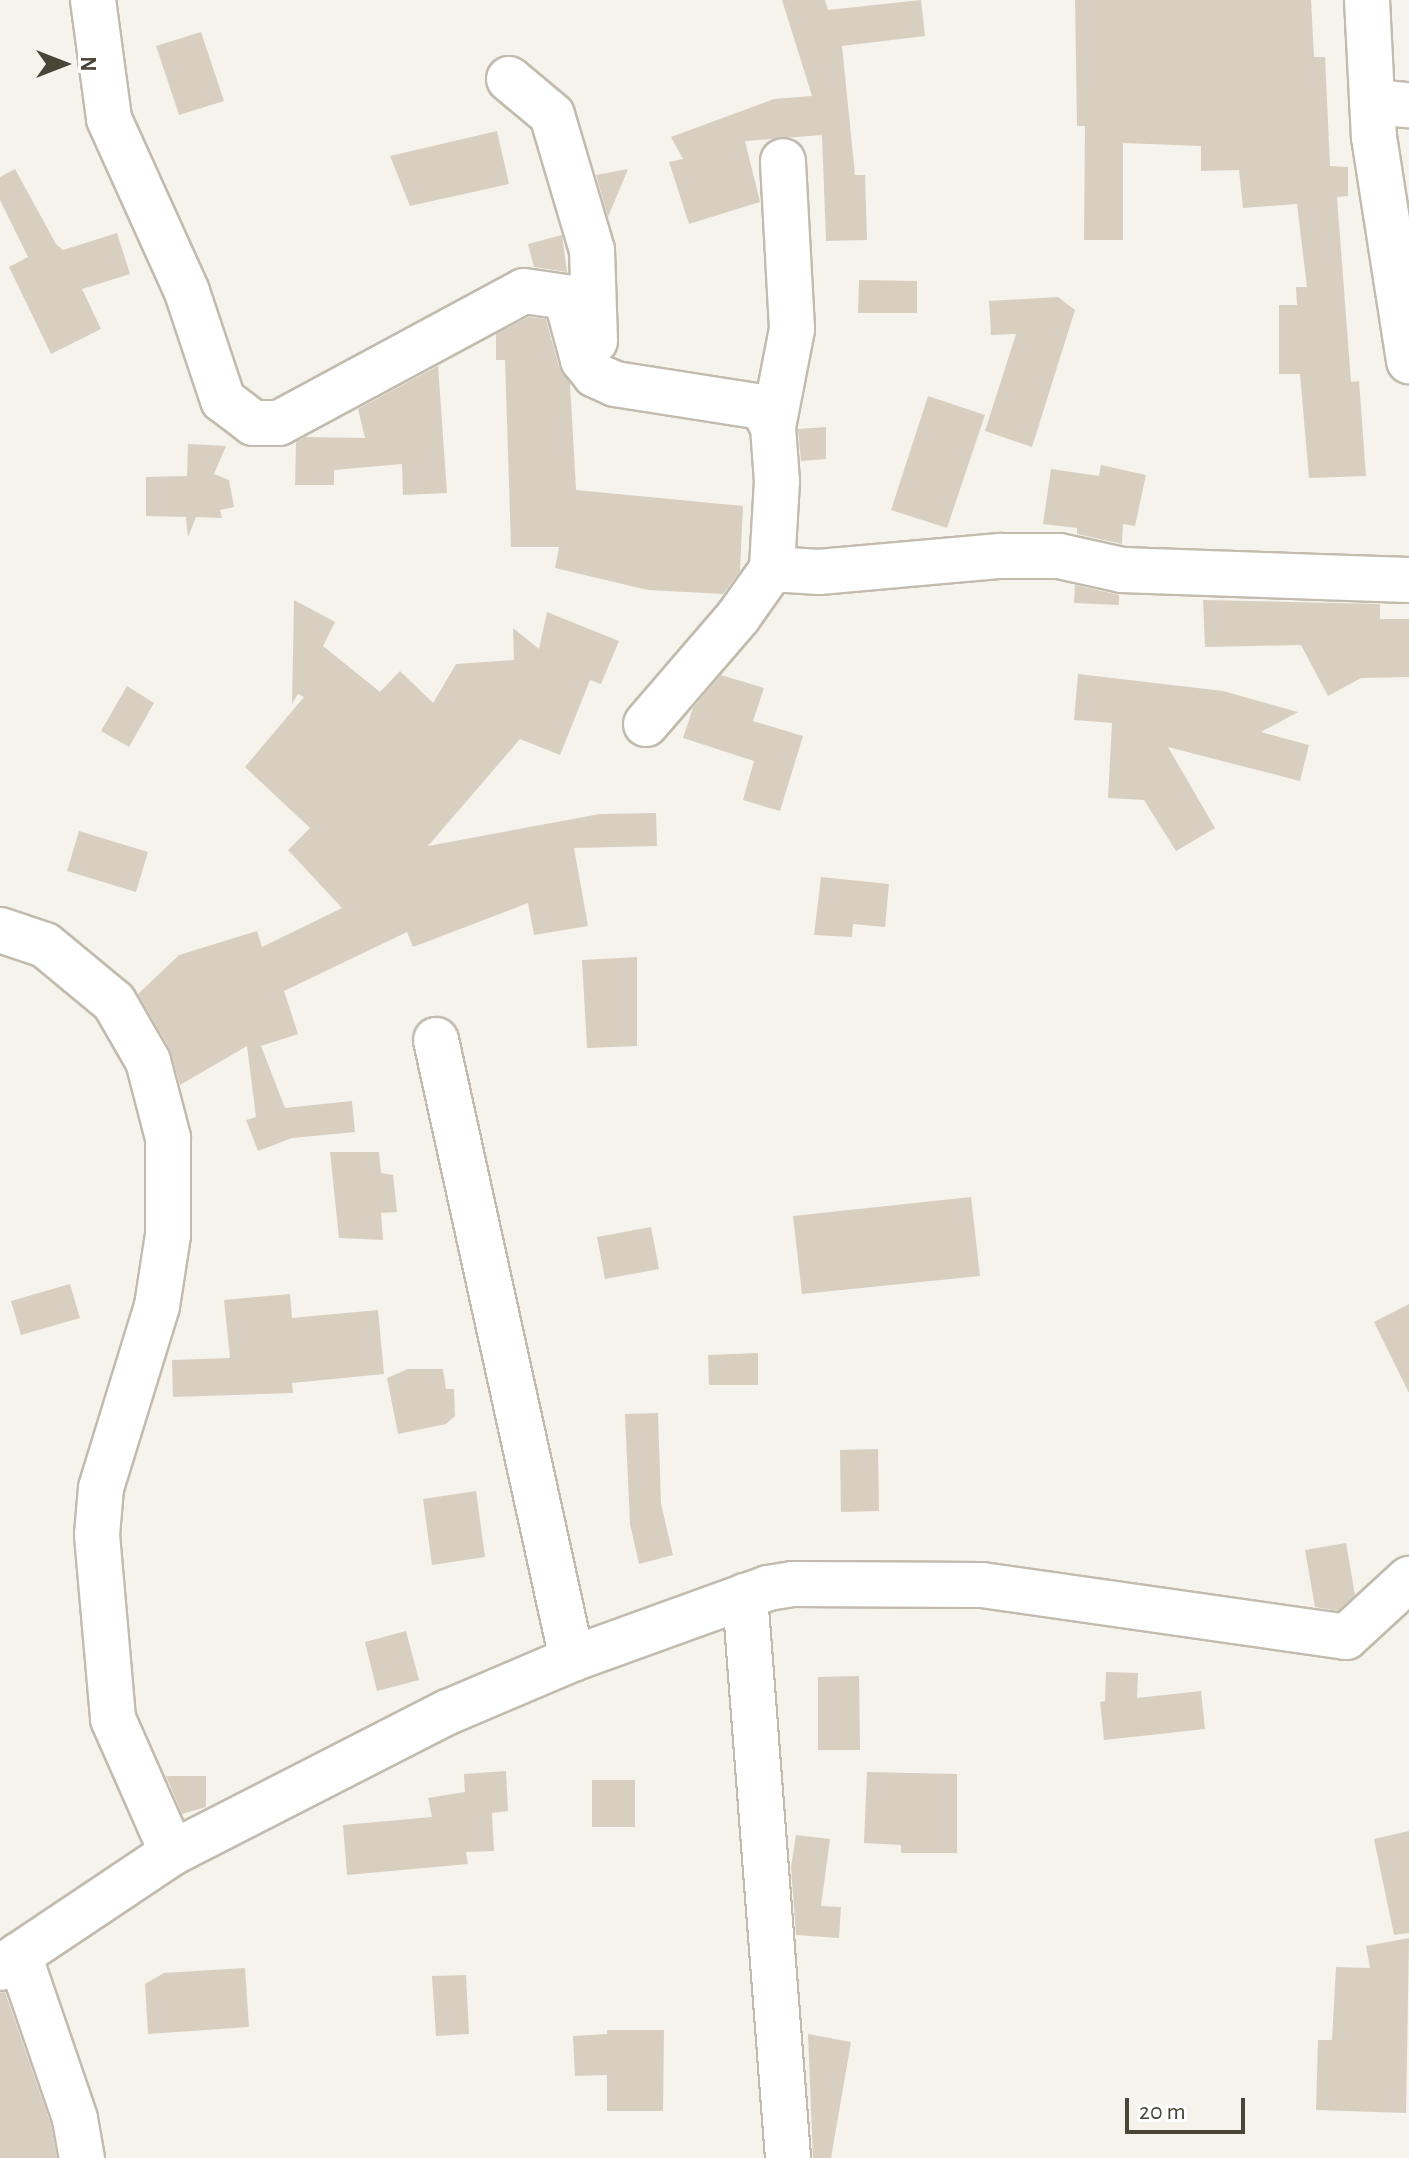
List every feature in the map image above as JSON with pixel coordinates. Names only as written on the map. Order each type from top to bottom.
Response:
[{"type":"street","points":[[93,0],[109,119],[187,292],[223,400],[239,414],[258,424],[279,423],[524,291],[566,297],[583,360],[595,375],[615,384],[762,407],[773,427]]},
{"type":"street","points":[[1367,0],[1390,103],[1395,294],[1409,361]]},
{"type":"street","points":[[509,79],[552,115],[592,250],[595,375]]},
{"type":"street","points":[[646,724],[738,617],[772,569],[777,481],[773,427],[792,329],[783,161]]},
{"type":"street","points":[[772,569],[819,572],[1000,556],[1059,556],[1122,570],[1409,580]]},
{"type":"street","points":[[0,930],[45,945],[114,1002],[148,1061],[168,1138],[168,1235],[157,1306],[101,1488],[97,1535],[113,1719],[172,1853]]},
{"type":"street","points":[[436,1040],[572,1659]]},
{"type":"street","points":[[82,2158],[75,2119],[10,1962],[172,1853],[448,1712],[572,1659],[745,1596],[793,1584],[982,1585],[1346,1637],[1409,1579]]},
{"type":"street","points":[[745,1596],[788,2158]]},
{"type":"building","points":[[782,0],[825,0],[828,10],[921,0],[925,36],[842,46],[855,175],[865,175],[867,240],[826,241],[822,135],[745,141],[760,202],[689,224],[669,162],[683,159],[671,137],[774,99],[812,96]]},
{"type":"building","points":[[1075,0],[1311,0],[1314,57],[1325,57],[1330,166],[1348,167],[1348,196],[1337,197],[1351,382],[1359,381],[1366,476],[1309,478],[1300,374],[1279,374],[1279,305],[1297,305],[1296,287],[1307,287],[1297,204],[1243,208],[1239,170],[1201,171],[1201,146],[1123,143],[1123,240],[1084,240],[1085,126],[1077,126]]},
{"type":"building","points":[[201,32],[224,101],[179,115],[156,46]]},
{"type":"building","points":[[497,131],[509,184],[410,206],[390,156]]},
{"type":"building","points":[[15,169],[56,244],[63,250],[117,233],[130,274],[82,289],[101,329],[51,354],[9,267],[28,257],[0,200],[0,177]]},
{"type":"building","points":[[628,169],[608,217],[596,175]]},
{"type":"building","points":[[562,235],[567,272],[534,267],[528,244]]},
{"type":"building","points":[[859,280],[917,281],[917,313],[858,313]]},
{"type":"building","points":[[1058,297],[1075,310],[1032,447],[985,431],[1016,334],[991,335],[989,301]]},
{"type":"building","points":[[529,317],[546,319],[559,367],[570,383],[576,490],[743,506],[740,571],[723,594],[648,590],[555,568],[559,547],[511,547],[505,360],[496,360],[496,334]]},
{"type":"building","points":[[438,366],[447,493],[403,495],[402,464],[334,470],[334,485],[295,485],[296,442],[305,437],[365,438],[358,409]]},
{"type":"building","points":[[928,396],[985,415],[947,528],[891,510]]},
{"type":"building","points":[[826,427],[826,459],[801,461],[798,429]]},
{"type":"building","points":[[188,444],[226,446],[214,474],[229,480],[234,507],[220,510],[222,518],[196,517],[188,537],[186,517],[146,516],[146,477],[187,476]]},
{"type":"building","points":[[1101,465],[1146,475],[1135,526],[1123,524],[1122,544],[1077,534],[1077,528],[1043,524],[1051,469],[1099,476]]},
{"type":"building","points":[[1075,585],[1119,595],[1119,605],[1074,603]]},
{"type":"building","points":[[294,600],[335,622],[323,646],[380,692],[400,671],[433,703],[456,664],[514,660],[513,628],[539,649],[547,612],[619,641],[601,684],[590,680],[560,755],[520,739],[428,846],[600,814],[656,813],[657,846],[574,848],[588,926],[534,935],[528,903],[413,947],[407,932],[284,991],[298,1034],[261,1046],[285,1108],[352,1101],[355,1132],[292,1138],[258,1151],[246,1120],[256,1117],[247,1046],[180,1085],[170,1049],[138,994],[179,955],[257,931],[262,947],[342,908],[288,850],[310,828],[245,767],[304,697],[298,694],[292,704]]},
{"type":"building","points":[[1203,600],[1380,604],[1380,619],[1409,619],[1409,677],[1361,678],[1328,696],[1301,645],[1205,647]]},
{"type":"building","points":[[1078,674],[1223,691],[1298,712],[1261,732],[1309,745],[1300,781],[1168,747],[1215,828],[1176,851],[1144,800],[1108,798],[1112,723],[1074,720]]},
{"type":"building","points":[[721,675],[764,688],[753,721],[803,736],[780,811],[743,800],[754,761],[683,738],[693,708]]},
{"type":"building","points":[[127,686],[154,703],[129,747],[101,731]]},
{"type":"building","points":[[79,831],[148,852],[136,892],[67,871]]},
{"type":"building","points":[[821,877],[889,884],[885,927],[853,924],[852,937],[814,935]]},
{"type":"building","points":[[637,957],[637,1046],[587,1048],[582,960]]},
{"type":"building","points":[[330,1152],[379,1152],[381,1173],[393,1175],[397,1212],[381,1213],[383,1240],[339,1238]]},
{"type":"building","points":[[971,1197],[980,1276],[802,1294],[793,1216]]},
{"type":"building","points":[[651,1227],[659,1269],[605,1279],[597,1237]]},
{"type":"building","points":[[70,1284],[80,1318],[21,1335],[11,1301]]},
{"type":"building","points":[[290,1294],[292,1318],[378,1310],[384,1374],[292,1383],[293,1393],[173,1397],[172,1360],[230,1358],[224,1300]]},
{"type":"building","points":[[1409,1304],[1409,1393],[1374,1322]]},
{"type":"building","points":[[758,1353],[758,1385],[709,1385],[708,1355]]},
{"type":"building","points":[[408,1369],[443,1369],[446,1389],[454,1389],[455,1416],[446,1424],[398,1434],[387,1378]]},
{"type":"building","points":[[658,1413],[661,1504],[673,1555],[639,1564],[630,1524],[625,1414]]},
{"type":"building","points":[[878,1449],[879,1511],[841,1512],[840,1450]]},
{"type":"building","points":[[476,1491],[485,1557],[432,1565],[423,1499]]},
{"type":"building","points":[[1346,1543],[1355,1595],[1338,1611],[1315,1607],[1305,1550]]},
{"type":"building","points":[[406,1631],[419,1680],[377,1691],[365,1642]]},
{"type":"building","points":[[1106,1672],[1138,1673],[1137,1698],[1201,1691],[1205,1729],[1104,1740],[1100,1702],[1105,1701]]},
{"type":"building","points":[[859,1676],[860,1750],[818,1750],[818,1677]]},
{"type":"building","points":[[506,1771],[508,1811],[492,1813],[494,1851],[466,1852],[468,1864],[347,1875],[343,1825],[432,1817],[428,1798],[465,1792],[464,1774]]},
{"type":"building","points":[[867,1772],[957,1774],[957,1853],[901,1853],[901,1845],[864,1843]]},
{"type":"building","points":[[166,1776],[206,1776],[206,1807],[182,1814]]},
{"type":"building","points":[[592,1780],[635,1780],[635,1827],[592,1827]]},
{"type":"building","points":[[1409,1831],[1409,1933],[1394,1935],[1374,1839]]},
{"type":"building","points":[[796,1835],[830,1839],[821,1906],[841,1907],[839,1938],[796,1935],[791,1867]]},
{"type":"building","points":[[1409,1938],[1406,2113],[1316,2110],[1318,2040],[1332,2040],[1336,1967],[1370,1968],[1366,1946]]},
{"type":"building","points":[[245,1968],[249,2027],[148,2034],[145,1984],[164,1973]]},
{"type":"building","points":[[466,1975],[469,2034],[436,2036],[432,1976]]},
{"type":"building","points":[[5,1992],[51,2125],[57,2158],[0,2158],[0,1993]]},
{"type":"building","points":[[607,2030],[664,2030],[663,2111],[607,2111],[607,2075],[575,2076],[573,2036],[607,2034]]},
{"type":"building","points":[[808,2034],[851,2042],[831,2158],[813,2158]]}]
